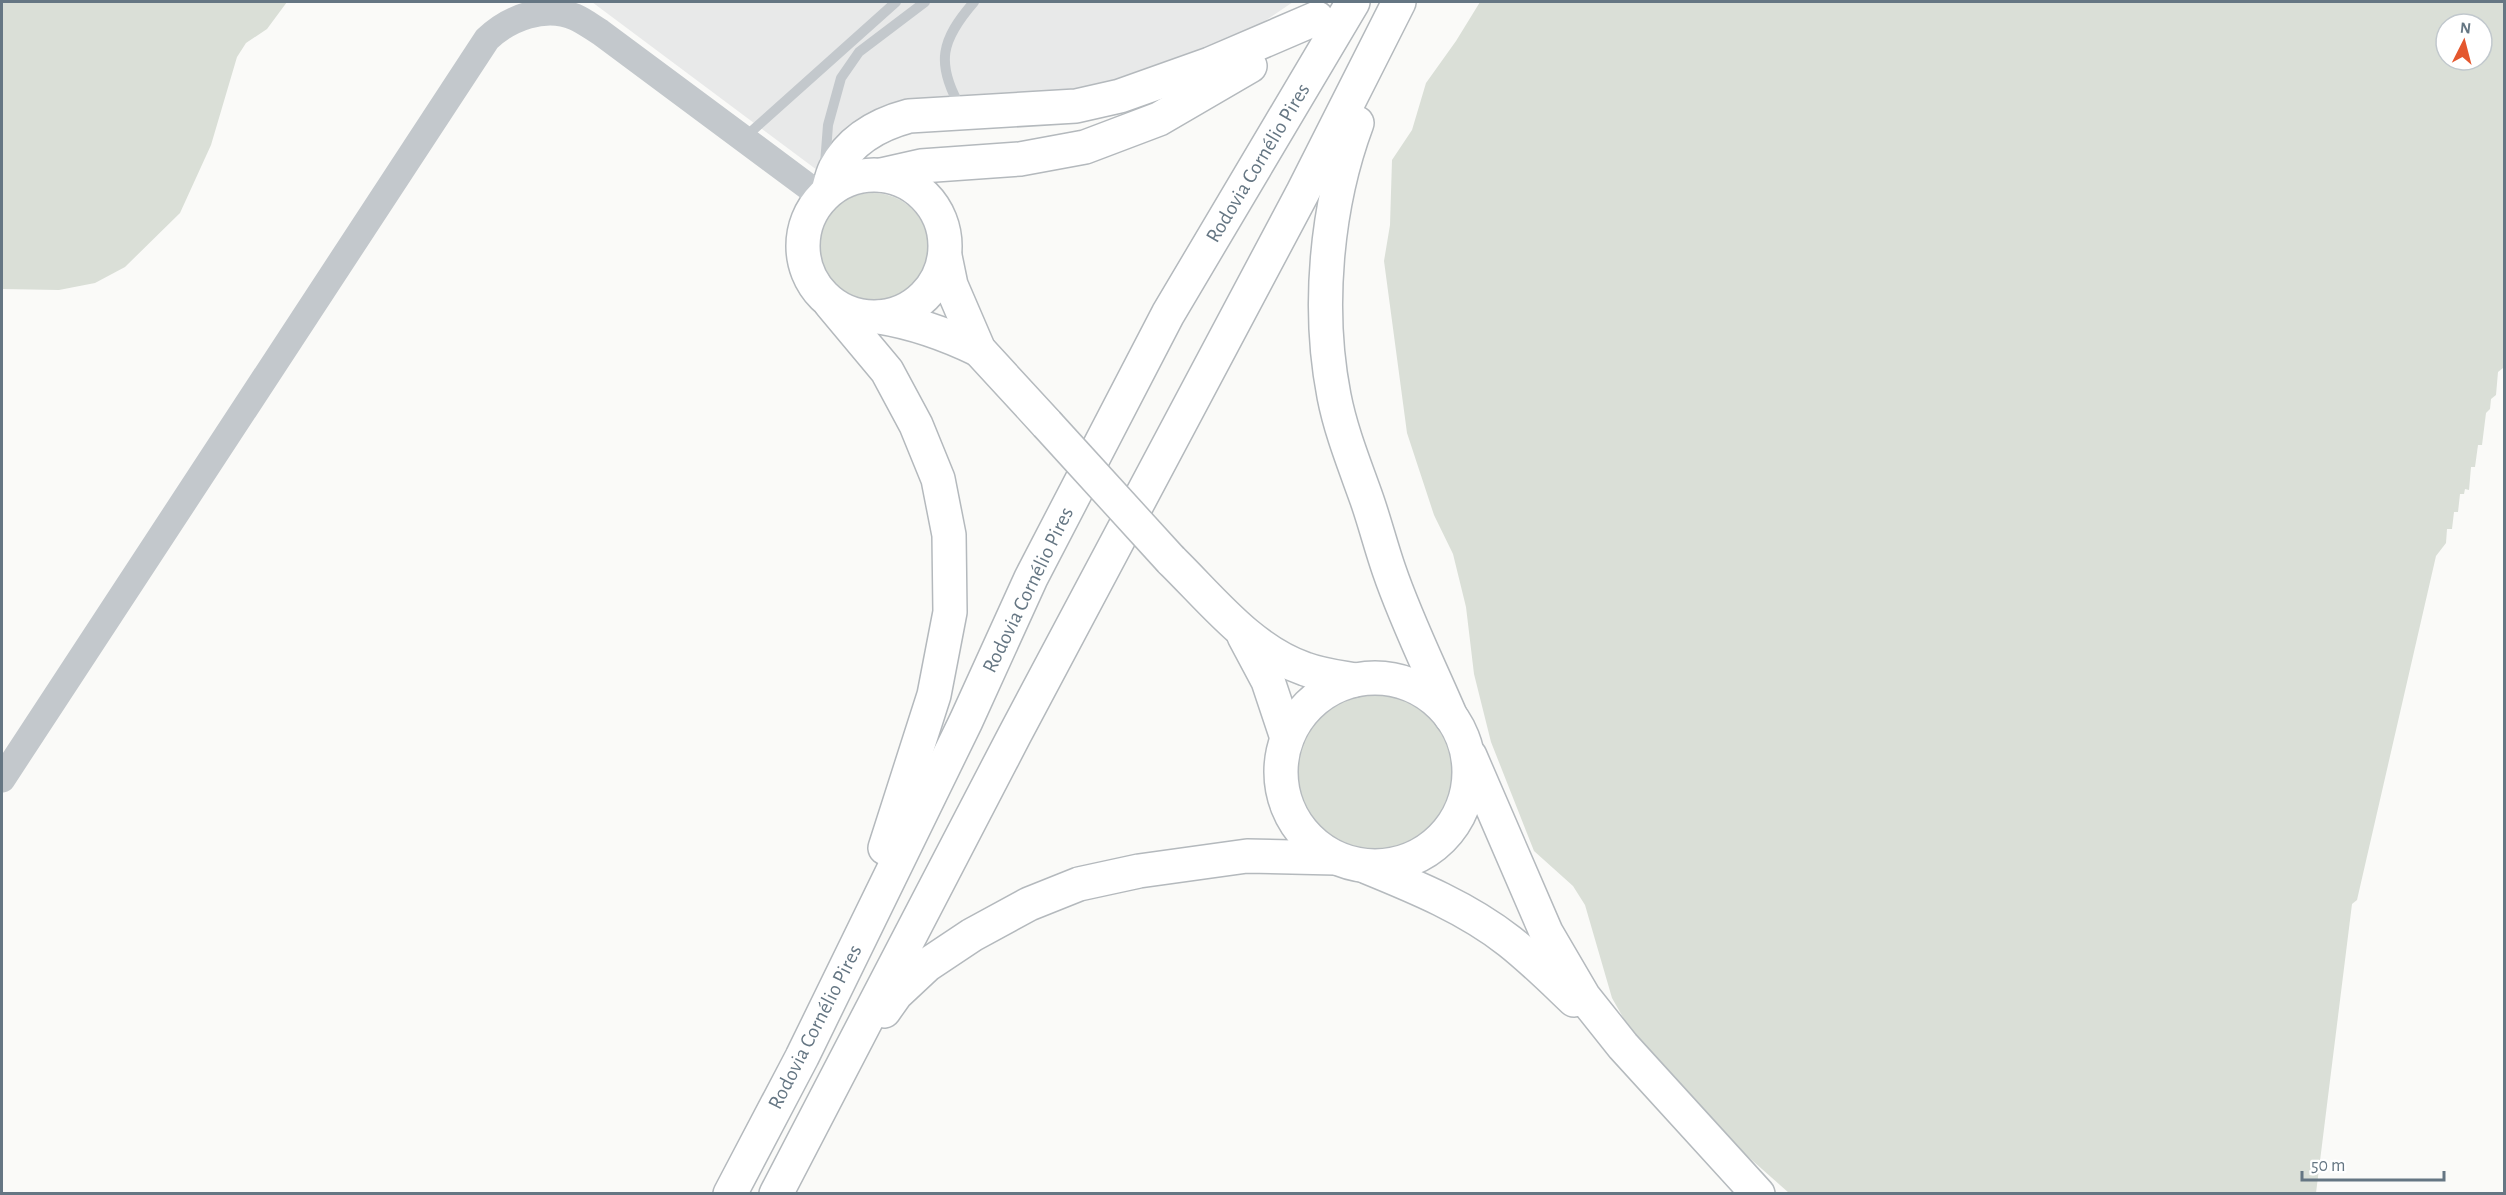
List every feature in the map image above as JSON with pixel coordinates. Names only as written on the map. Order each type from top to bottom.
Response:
[{"type":"main road","name":"Rodovia Cornélio Pires","points":[[730,1194],[802,1058],[966,721],[1031,578],[1157,335],[1353,2]]},
{"type":"main road","points":[[1401,2],[1344,156],[1331,220],[1327,281],[1327,339],[1334,395],[1341,425],[1389,571],[1546,932],[1584,997],[1623,1046],[1758,1194]]},
{"type":"main road","name":"Rodovia Cornélio Pires","points":[[776,1194],[1401,2]]},
{"type":"main road","points":[[825,194],[835,169],[855,143],[878,127],[909,116],[1076,106],[1120,96],[1210,64],[1326,10]]},
{"type":"main road","points":[[846,966],[934,695],[950,612],[949,535],[938,479],[916,425],[887,371],[814,286],[804,263],[802,238],[809,214],[825,194],[841,182],[860,176],[881,175],[921,166],[1020,159],[1085,147],[1159,119],[1251,65],[1326,10]]},
{"type":"main road","points":[[827,1094],[896,994],[927,965],[972,935],[1029,904],[1079,884],[1139,871],[1247,856],[1395,864],[1425,852],[1449,831],[1464,803],[1469,772],[1457,729],[1432,698],[1408,685],[1382,679],[1355,680],[1306,669],[1281,658],[1241,629],[1171,560],[979,350],[951,285],[945,256],[944,233],[937,212],[922,194],[903,181],[881,175]]},
{"type":"main road","points":[[879,317],[902,311],[922,298],[937,279],[945,256]]},
{"type":"main road","points":[[831,304],[846,312],[862,316],[913,323],[945,333],[979,350]]},
{"type":"main road","points":[[1241,629],[1268,681],[1287,738]]},
{"type":"main road","points":[[1355,680],[1326,692],[1303,711],[1287,738],[1280,765],[1282,794],[1293,820],[1311,842],[1349,862],[1417,887],[1460,910],[1509,941],[1623,1046]]},
{"type":"street","points":[[2,779],[486,39],[497,30],[514,20],[534,14],[554,13],[574,17],[600,32],[744,139],[825,194]]},
{"type":"lane","points":[[744,139],[896,2]]},
{"type":"lane","points":[[825,194],[828,125],[841,78],[859,52],[925,2]]},
{"type":"lane","points":[[964,113],[948,86],[943,63],[949,38],[961,17],[974,2]]},
{"type":"lane","points":[[850,43],[859,52]]},
{"type":"shaded area","points":[[2,2],[287,2],[267,29],[246,43],[237,57],[211,145],[180,213],[125,267],[95,283],[59,290],[2,289]]},
{"type":"shaded area","points":[[592,2],[1293,2],[1244,35],[1087,93],[968,100],[817,170]]},
{"type":"shaded area","points":[[1480,2],[2504,2],[2503,368],[2498,372],[2496,395],[2491,399],[2490,409],[2486,413],[2482,445],[2478,445],[2475,467],[2471,467],[2469,490],[2465,489],[2464,494],[2460,494],[2458,512],[2454,512],[2452,529],[2447,529],[2446,543],[2436,556],[2357,900],[2352,904],[2316,1193],[1789,1193],[1711,1124],[1637,1042],[1612,998],[1585,905],[1573,886],[1534,851],[1491,742],[1474,674],[1466,607],[1453,554],[1434,515],[1407,433],[1384,261],[1390,225],[1392,160],[1412,130],[1426,83]]},
{"type":"shaded area","points":[[873,193],[894,198],[912,210],[924,228],[929,249],[924,270],[912,288],[894,300],[873,305],[852,300],[834,288],[822,270],[817,249],[822,228],[834,210],[852,198]]},
{"type":"shaded area","points":[[1375,692],[1406,698],[1431,716],[1449,741],[1455,772],[1449,803],[1431,828],[1406,846],[1375,852],[1344,846],[1319,828],[1301,803],[1295,772],[1301,741],[1319,716],[1344,698]]}]
